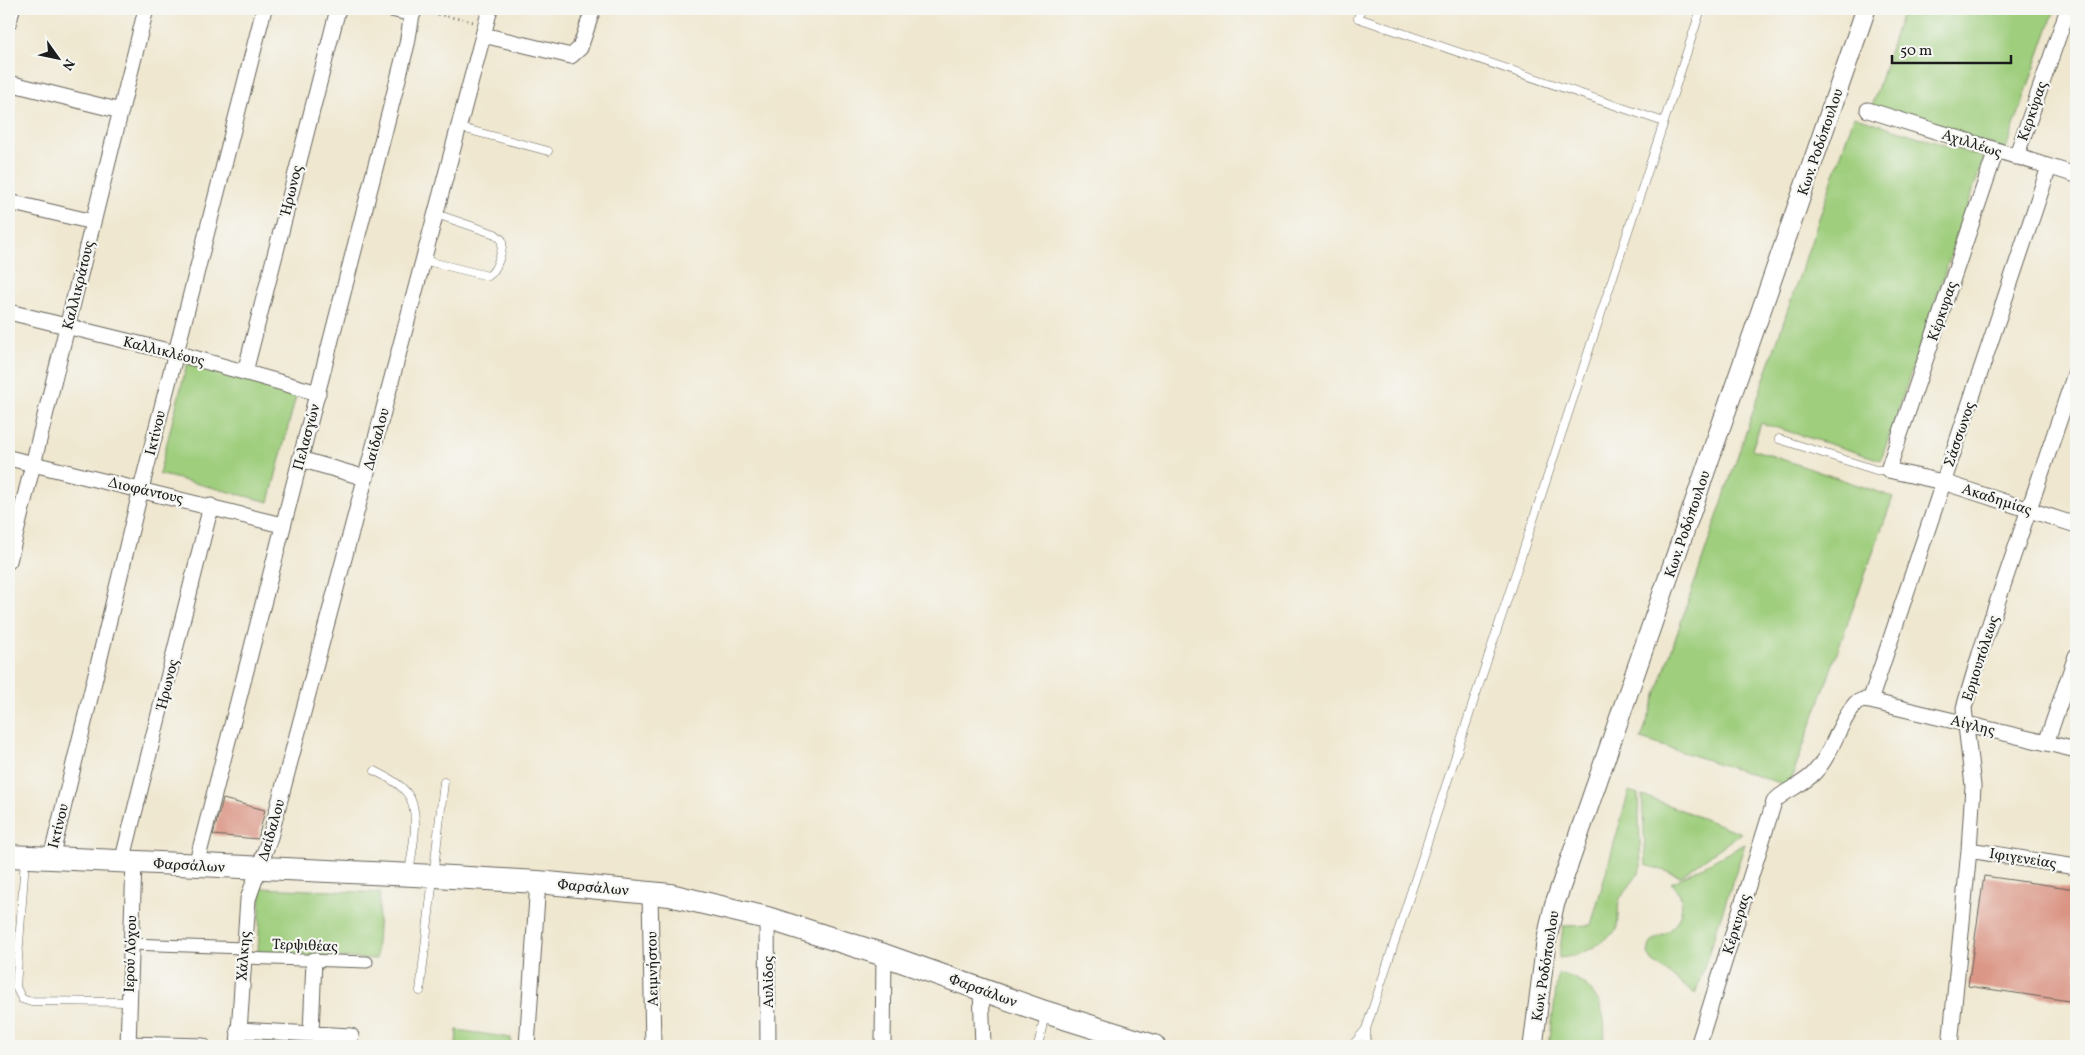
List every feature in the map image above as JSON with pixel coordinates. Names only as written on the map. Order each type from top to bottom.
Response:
[{"type":"main road","name":"Φαρσάλων","points":[[17,856],[538,882],[650,892],[693,899],[767,918],[981,989],[1128,1042],[1154,1046]]},
{"type":"street","points":[[9,22],[12,9]]},
{"type":"street","name":"Καλλικράτους","points":[[9,561],[146,9]]},
{"type":"street","name":"Ικτίνου","points":[[51,858],[141,489],[264,9]]},
{"type":"street","name":"Ήρωνος","points":[[245,372],[338,9]]},
{"type":"street","points":[[390,9],[416,11]]},
{"type":"street","name":"Δαίδαλου","points":[[260,868],[366,478],[490,9]]},
{"type":"street","points":[[484,30],[571,56],[580,48],[593,9]]},
{"type":"street","name":"Κων. Ροδόπουλου","points":[[1533,1046],[1546,943],[1554,906],[1866,9]]},
{"type":"street","name":"Κερκύρας","points":[[2016,157],[2068,9]]},
{"type":"street","name":"Πελασγών","points":[[196,866],[282,525],[318,393],[416,11]]},
{"type":"street","points":[[9,83],[121,111]]},
{"type":"street","name":"Αχιλλέως","points":[[1868,110],[2076,175]]},
{"type":"street","name":"Κέρκυρας","points":[[1888,470],[1996,151]]},
{"type":"street","name":"Σάσσωνος","points":[[1870,701],[2048,167]]},
{"type":"street","points":[[9,202],[93,222]]},
{"type":"street","name":"Καλλικλέους","points":[[9,312],[176,353],[318,393]]},
{"type":"street","name":"Ερμουπόλεως","points":[[1950,1046],[1970,850],[1973,786],[1964,723],[1964,708],[1981,650],[2076,370]]},
{"type":"street","name":"Διοφάντους","points":[[9,458],[212,506],[282,525]]},
{"type":"street","points":[[300,459],[366,478]]},
{"type":"street","name":"Ακαδημίας","points":[[1888,470],[1942,482],[2076,525]]},
{"type":"street","name":"Ήρωνος","points":[[128,862],[212,506]]},
{"type":"street","points":[[2046,743],[2076,656]]},
{"type":"street","name":"Κέρκυρας","points":[[1698,1046],[1774,802],[1777,798],[1803,784],[1814,774],[1852,708],[1863,700],[1870,701]]},
{"type":"street","name":"Αίγλης","points":[[1870,701],[2076,750]]},
{"type":"street","name":"Ιφιγενείας","points":[[1970,850],[2076,866]]},
{"type":"street","name":"Ιερού Λόχου","points":[[128,862],[130,944],[128,1045]]},
{"type":"street","name":"Χάλκης","points":[[238,1046],[248,899],[260,868]]},
{"type":"street","points":[[527,1046],[538,882]]},
{"type":"street","name":"Αειμνήστου","points":[[650,892],[653,1046]]},
{"type":"street","name":"Αυλίδος","points":[[767,918],[768,1046]]},
{"type":"street","name":"Τερψιθέας","points":[[130,944],[314,960],[367,962]]},
{"type":"street","points":[[883,1046],[884,956]]},
{"type":"street","points":[[311,1034],[314,960]]},
{"type":"street","points":[[981,989],[983,1046]]},
{"type":"street","points":[[238,1030],[351,1036]]},
{"type":"street","points":[[128,1045],[203,1046]]},
{"type":"lane","points":[[1361,9],[1358,18],[1664,122]]},
{"type":"lane","points":[[1352,1046],[1366,1029],[1701,9]]},
{"type":"lane","points":[[458,127],[548,150]]},
{"type":"lane","points":[[423,260],[488,276],[495,270],[503,245],[502,240],[495,234],[436,214]]},
{"type":"lane","points":[[1779,439],[1876,470],[1888,470]]},
{"type":"lane","points":[[375,771],[397,783],[408,794],[414,806],[409,875]]},
{"type":"lane","points":[[420,991],[435,876],[444,782]]},
{"type":"lane","points":[[17,856],[16,987],[18,994],[28,1001],[129,1002]]},
{"type":"lane","points":[[1038,1046],[1045,1012]]},
{"type":"lane","points":[[1366,1029],[1367,1046]]},
{"type":"path","points":[[416,11],[484,30]]},
{"type":"green space","points":[[1903,9],[2055,9],[2006,149],[1872,106]]},
{"type":"green space","points":[[1854,116],[1984,158],[1881,460],[1761,423],[1752,449],[1893,497],[1789,786],[1641,739]]},
{"type":"green space","points":[[187,364],[297,392],[269,502],[159,474]]},
{"type":"green space","points":[[1629,791],[1638,794],[1641,866],[1639,873],[1619,900],[1617,930],[1591,949],[1576,955],[1559,958],[1563,926],[1591,925]]},
{"type":"green space","points":[[1642,795],[1741,833],[1681,876],[1646,865]]},
{"type":"green space","points":[[1745,844],[1695,994],[1652,961],[1648,953],[1651,943],[1674,926],[1680,914],[1682,907],[1680,894],[1671,883]]},
{"type":"green space","points":[[261,888],[380,893],[376,959],[258,954]]},
{"type":"green space","points":[[1558,974],[1582,982],[1597,999],[1604,1021],[1605,1034],[1603,1046],[1549,1046]]},
{"type":"green space","points":[[457,1030],[511,1038],[511,1046],[456,1046]]},
{"type":"building","points":[[223,799],[265,810],[258,839],[213,835]]},
{"type":"building","points":[[1984,876],[2076,889],[2076,1002],[1968,986]]}]
